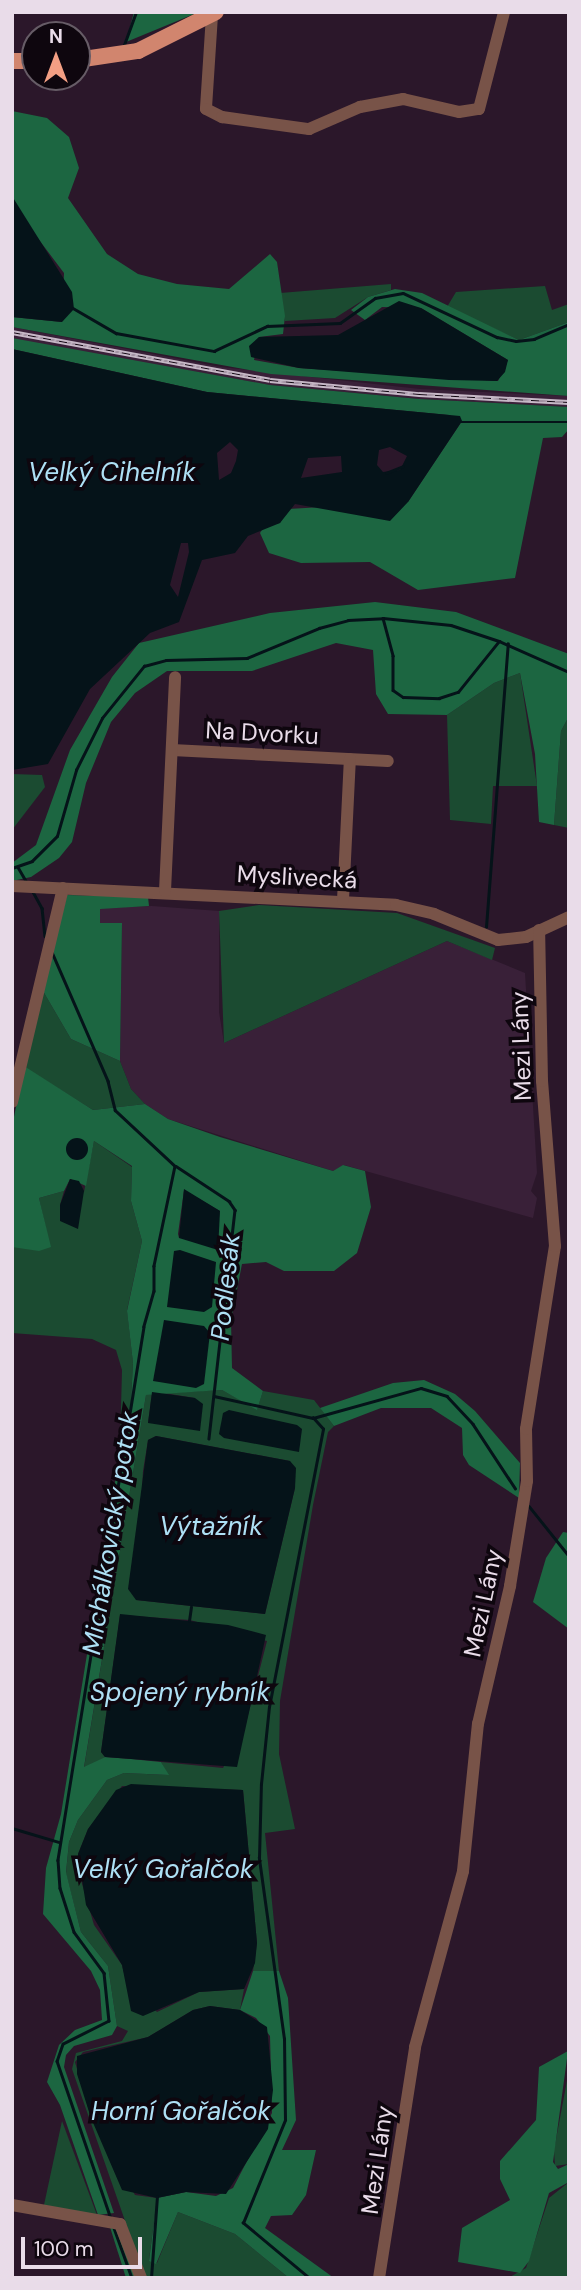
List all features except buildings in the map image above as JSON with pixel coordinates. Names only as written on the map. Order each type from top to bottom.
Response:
[{"type":"main road","points":[[91,58],[138,51],[214,14]]},
{"type":"street","points":[[214,14],[206,109],[222,117],[309,129],[360,107],[403,99],[459,112],[479,109],[504,12]]},
{"type":"street","name":"Na Dvorku","points":[[165,891],[175,677]]},
{"type":"street","name":"Na Dvorku","points":[[172,750],[387,761]]},
{"type":"street","name":"Na Dvorku","points":[[343,900],[350,759]]},
{"type":"street","name":"Myslivecká","points":[[15,886],[343,900],[434,914],[498,940],[540,930],[569,917]]},
{"type":"street","points":[[12,1102],[45,950],[63,887]]},
{"type":"street","name":"Mezi Lány","points":[[379,2278],[415,2047],[463,1871],[478,1724],[510,1586],[527,1481],[526,1429],[555,1246],[541,1081],[540,930]]},
{"type":"street","points":[[12,2205],[120,2224],[141,2278]]},
{"type":"shaded area","points":[[12,327],[221,367],[420,389],[569,396],[569,407],[419,399],[270,385],[55,348],[12,338]]},
{"type":"shaded area","points":[[152,906],[219,911],[219,1012],[224,1043],[447,941],[525,973],[537,1173],[531,1191],[537,1198],[533,1218],[344,1165],[333,1171],[168,1119],[145,1104],[131,1089],[120,1061],[122,923],[100,923],[100,908]]},
{"type":"green space","points":[[134,12],[199,12],[126,42]]},
{"type":"green space","points":[[12,111],[47,118],[69,137],[79,168],[68,198],[107,254],[138,274],[177,284],[229,289],[270,254],[277,262],[285,316],[283,334],[259,337],[254,360],[299,368],[498,381],[508,360],[421,308],[382,307],[365,320],[351,310],[368,297],[395,289],[422,293],[519,340],[569,322],[569,396],[271,374],[12,327],[12,317],[62,322],[64,273],[21,216],[12,196]]},
{"type":"green space","points":[[391,284],[391,290],[368,297],[335,318],[285,321],[280,293]]},
{"type":"green space","points":[[545,286],[552,310],[569,304],[569,322],[519,340],[447,307],[456,292]]},
{"type":"green space","points":[[12,338],[270,385],[419,399],[569,407],[569,429],[562,437],[543,438],[515,578],[418,590],[370,562],[301,563],[269,553],[260,533],[265,525],[280,523],[288,509],[408,502],[462,421],[449,415],[207,392],[12,349]]},
{"type":"green space","points":[[375,602],[456,612],[569,654],[569,716],[561,731],[554,825],[539,822],[535,754],[520,673],[494,683],[447,715],[388,714],[376,694],[373,650],[336,643],[252,671],[167,671],[135,693],[111,722],[86,783],[72,842],[59,858],[31,877],[12,881],[12,863],[36,845],[70,750],[112,677],[139,643],[270,613]]},
{"type":"green space","points":[[520,673],[537,786],[493,786],[491,824],[450,820],[447,715],[494,683]]},
{"type":"green space","points":[[569,716],[569,828],[554,825],[561,731]]},
{"type":"green space","points":[[12,774],[42,775],[45,787],[12,830]]},
{"type":"green space","points":[[67,895],[148,897],[149,906],[100,909],[100,923],[122,923],[120,1061],[71,1039],[43,991]]},
{"type":"green space","points":[[259,905],[397,913],[495,948],[492,960],[447,941],[224,1043],[219,911]]},
{"type":"green space","points":[[43,991],[71,1039],[120,1061],[131,1089],[145,1104],[93,1110],[24,1067]]},
{"type":"green space","points":[[24,1066],[93,1110],[145,1104],[168,1119],[220,1137],[333,1171],[343,1165],[365,1171],[371,1207],[357,1253],[334,1271],[284,1271],[266,1262],[242,1264],[231,1320],[232,1368],[263,1391],[257,1410],[222,1390],[146,1395],[84,1767],[105,1757],[131,1759],[161,1762],[169,1775],[124,1773],[107,1780],[78,1820],[69,1842],[66,1872],[81,1932],[108,1966],[117,2026],[112,2035],[74,2046],[66,2055],[64,2067],[114,2213],[98,2215],[60,2105],[47,2082],[59,2045],[75,2030],[102,2020],[100,1990],[91,1971],[43,1914],[46,1868],[61,1814],[123,1433],[130,1418],[133,1363],[127,1311],[142,1241],[131,1201],[132,1166],[94,1141],[86,1186],[70,1179],[64,1191],[39,1198],[51,1247],[39,1251],[12,1247],[12,1127]],"holes":[[[184,1190],[220,1211],[179,1238]]]},
{"type":"green space","points":[[94,1141],[132,1167],[131,1201],[142,1241],[127,1310],[133,1363],[130,1418],[120,1445],[122,1370],[116,1350],[92,1339],[12,1333],[12,1247],[50,1247],[39,1198],[64,1191],[60,1205],[84,1192]]},
{"type":"green space","points":[[424,1380],[455,1394],[475,1411],[520,1463],[519,1498],[469,1465],[463,1455],[462,1428],[431,1408],[381,1408],[334,1426],[320,1408],[393,1383]]},
{"type":"green space","points":[[222,1390],[257,1409],[263,1391],[314,1400],[334,1426],[328,1432],[313,1505],[280,1701],[279,1754],[295,1829],[265,1833],[279,1971],[253,1971],[257,1943],[243,1790],[122,1786],[88,1829],[78,1854],[78,1870],[94,1925],[122,1965],[126,1981],[157,2012],[199,1992],[244,1989],[240,2010],[210,2006],[193,2010],[148,2037],[83,2052],[75,2062],[91,2118],[135,2195],[157,2198],[149,2260],[157,2263],[178,2212],[235,2234],[289,2278],[145,2278],[72,2069],[76,2053],[122,2041],[128,2031],[117,2026],[108,1966],[81,1932],[66,1873],[69,1842],[78,1820],[107,1780],[124,1773],[168,1775],[161,1762],[223,1768],[245,1727],[267,1641],[190,1620],[120,1615],[101,1752],[105,1757],[84,1768],[146,1395],[152,1394],[148,1423],[195,1398],[164,1393]],"holes":[[[156,1436],[290,1461],[295,1488],[265,1614],[136,1600],[143,1471],[148,1440]]]},
{"type":"green space","points":[[563,1532],[569,1533],[569,1629],[533,1602],[546,1558]]},
{"type":"green space","points":[[253,1971],[279,1971],[288,1998],[296,2120],[282,2150],[316,2150],[306,2195],[292,2215],[271,2216],[265,2228],[334,2278],[289,2278],[235,2234],[178,2212],[156,2264],[149,2261],[157,2198],[186,2192],[216,2196],[233,2188],[272,2113],[270,2036],[256,2018],[240,2010]]},
{"type":"green space","points":[[568,2051],[553,2162],[558,2169],[569,2164],[569,2182],[549,2193],[529,2261],[520,2273],[458,2262],[462,2228],[510,2200],[500,2179],[500,2161],[536,2120],[539,2067]]},
{"type":"green space","points":[[569,2070],[569,2164],[555,2166],[554,2150]]},
{"type":"green space","points":[[62,2121],[97,2215],[44,2205]]},
{"type":"green space","points":[[569,2182],[569,2278],[508,2278],[526,2268],[549,2198]]},
{"type":"green space","points":[[110,2227],[119,2230],[136,2278],[126,2278]]},
{"type":"water","points":[[12,196],[72,292],[74,309],[62,322],[12,317]]},
{"type":"water","points":[[399,301],[421,308],[508,360],[505,372],[497,381],[449,380],[299,368],[251,357],[249,346],[259,337],[338,335]]},
{"type":"water","name":"Velký Cihelník","points":[[12,349],[207,392],[460,416],[462,421],[408,502],[390,521],[295,504],[280,523],[248,536],[235,553],[202,560],[179,622],[150,633],[90,689],[48,764],[12,770]],"holes":[[[230,442],[238,450],[231,473],[219,480],[217,453]],[[390,447],[407,456],[400,470],[383,472],[377,465],[379,450]],[[341,456],[342,472],[301,478],[308,458]],[[181,543],[188,543],[189,552],[178,597],[170,585]]]},
{"type":"water","points":[[77,1138],[85,1141],[88,1149],[85,1157],[77,1160],[69,1157],[66,1149],[69,1141]]},
{"type":"water","points":[[70,1179],[79,1181],[84,1191],[78,1229],[60,1221],[60,1205]]},
{"type":"water","points":[[184,1189],[220,1211],[218,1250],[179,1238]]},
{"type":"water","points":[[180,1250],[216,1262],[212,1307],[204,1312],[167,1307],[174,1251]]},
{"type":"water","points":[[164,1320],[204,1326],[210,1333],[204,1384],[196,1388],[153,1381]]},
{"type":"water","points":[[152,1392],[195,1398],[203,1404],[200,1431],[148,1423]]},
{"type":"water","points":[[229,1410],[297,1425],[302,1429],[299,1452],[224,1438],[219,1434],[223,1413]]},
{"type":"water","name":"Výtažník","points":[[156,1436],[290,1461],[296,1468],[295,1488],[265,1614],[136,1600],[128,1589],[148,1440]]},
{"type":"water","name":"Spojený rybník","points":[[120,1614],[228,1625],[266,1635],[237,1767],[105,1757],[101,1752]]},
{"type":"water","name":"Velký Gořalčok","points":[[131,1784],[243,1790],[257,1943],[255,1963],[244,1989],[199,1992],[143,2016],[131,2011],[122,1965],[86,1905],[78,1854],[88,1829],[116,1790]]},
{"type":"water","name":"Horní Gořalčok","points":[[210,2006],[240,2010],[267,2027],[273,2090],[268,2129],[226,2194],[186,2192],[157,2198],[122,2190],[91,2118],[77,2074],[77,2056],[148,2037],[193,2010]]},
{"type":"waterway","points":[[124,45],[136,12]]},
{"type":"waterway","points":[[73,308],[116,333],[214,351],[267,326],[340,323],[375,298],[403,293],[497,337],[516,341],[534,339],[569,324]]},
{"type":"waterway","points":[[461,422],[569,422]]},
{"type":"waterway","points":[[386,473],[403,466]]},
{"type":"waterway","points":[[383,618],[451,625],[499,641]]},
{"type":"waterway","points":[[12,868],[32,861],[57,836],[76,770],[102,718],[144,666],[166,660],[247,658],[319,628],[348,620],[383,618],[393,656],[393,690],[403,697],[439,698],[458,692],[499,641],[569,672]]},
{"type":"waterway","points":[[486,927],[508,644]]},
{"type":"waterway","name":"Michálkovický potok","points":[[18,867],[26,881]]},
{"type":"waterway","name":"Michálkovický potok","points":[[32,890],[42,908],[45,936]]},
{"type":"waterway","name":"Michálkovický potok","points":[[52,952],[108,1081],[115,1110],[175,1166],[154,1266],[154,1291],[144,1327],[58,1860],[60,1888],[74,1932],[104,1973],[109,2021],[63,2044],[57,2061],[111,2219]]},
{"type":"waterway","name":"Podlesák","points":[[176,1166],[229,1201],[235,1210],[209,1439]]},
{"type":"waterway","points":[[214,1396],[313,1418],[421,1388],[447,1396],[473,1424],[515,1488]]},
{"type":"waterway","points":[[309,2278],[243,2223],[285,2120],[284,2039],[259,1858],[261,1784],[269,1707],[323,1429],[313,1418]]},
{"type":"waterway","points":[[529,1506],[569,1556]]},
{"type":"waterway","name":"Podlesák","points":[[189,1621],[191,1607]]},
{"type":"waterway","points":[[12,1828],[59,1842]]},
{"type":"waterway","name":"Podlesák","points":[[151,2278],[157,2197]]},
{"type":"waterway","name":"Michálkovický potok","points":[[114,2228],[132,2278]]},
{"type":"railway","points":[[12,332],[270,380],[419,394],[569,402]]}]
